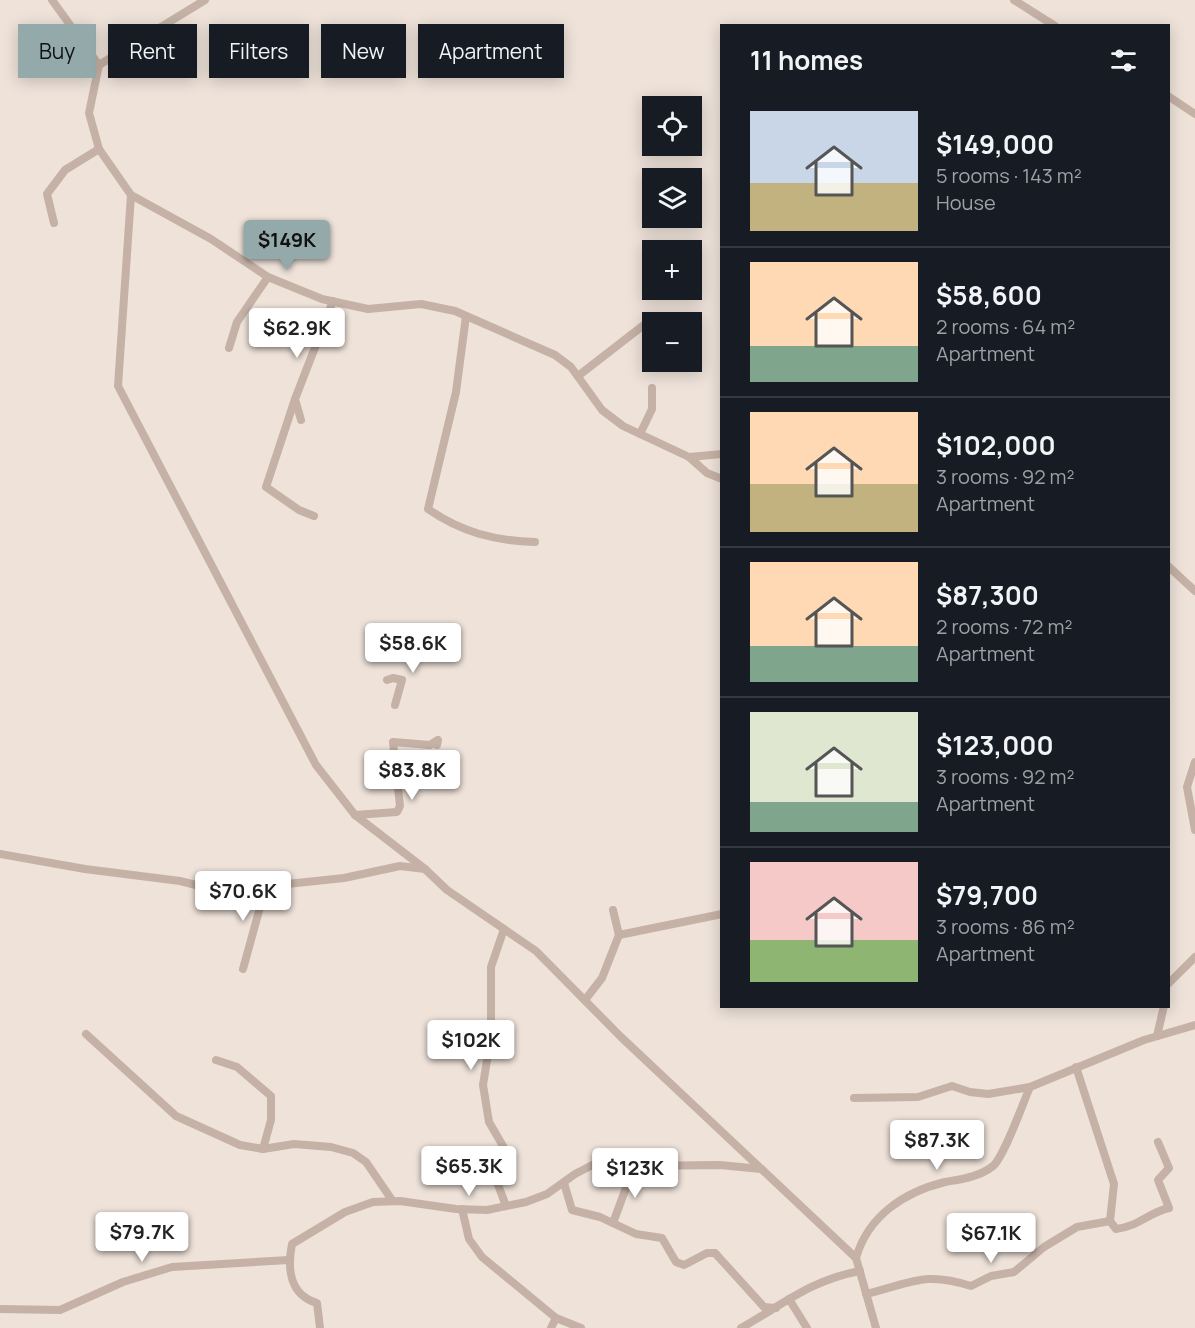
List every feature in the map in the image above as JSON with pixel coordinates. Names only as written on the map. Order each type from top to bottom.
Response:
[{"type":"street","points":[[52,0],[99,65]]},
{"type":"street","points":[[205,0],[99,65],[89,113],[99,149],[131,195],[211,239],[268,277],[333,302],[368,309],[421,304],[466,316],[555,356],[578,376],[602,410],[623,426],[689,457],[707,473],[720,478]]},
{"type":"street","points":[[1014,0],[1052,24]]},
{"type":"street","points":[[1170,97],[1195,114]]},
{"type":"street","points":[[54,223],[47,194],[65,170],[99,149]]},
{"type":"street","points":[[131,195],[118,386],[316,765],[355,815],[425,869],[447,890],[536,951],[760,1169],[856,1258],[876,1328]]},
{"type":"street","points":[[229,348],[237,322],[268,277]]},
{"type":"street","points":[[314,516],[299,510],[266,487],[333,302]]},
{"type":"street","points":[[466,316],[456,392],[428,509],[444,520],[472,532],[510,541],[535,542]]},
{"type":"street","points":[[578,376],[642,327]]},
{"type":"street","points":[[640,434],[652,409],[652,388]]},
{"type":"street","points":[[296,399],[301,420]]},
{"type":"street","points":[[689,457],[720,454]]},
{"type":"street","points":[[1170,568],[1195,591]]},
{"type":"street","points":[[387,680],[393,678],[402,680],[395,705]]},
{"type":"street","points":[[355,815],[397,812],[400,806],[393,742],[430,745],[438,740],[437,745]]},
{"type":"street","points":[[1195,762],[1187,787],[1195,830]]},
{"type":"street","points":[[0,854],[85,869],[180,881],[220,891],[248,892],[262,900],[243,969]]},
{"type":"street","points":[[220,891],[344,878],[400,866],[425,869]]},
{"type":"street","points":[[585,1000],[602,978],[619,935],[613,910]]},
{"type":"street","points":[[619,935],[720,914]]},
{"type":"street","points":[[504,929],[491,967],[491,1035],[483,1085],[489,1122],[503,1146],[492,1160],[491,1166],[506,1206]]},
{"type":"street","points":[[1170,982],[1195,957]]},
{"type":"street","points":[[1157,1036],[1164,1008]]},
{"type":"street","points":[[855,1098],[918,1097],[952,1086],[970,1092],[988,1094],[1030,1087],[1157,1036],[1195,1024]]},
{"type":"street","points":[[86,1034],[176,1116],[220,1138],[263,1149],[294,1143],[332,1147],[353,1153],[366,1162],[392,1200]]},
{"type":"street","points":[[216,1060],[237,1067],[271,1096],[271,1120],[263,1149]]},
{"type":"street","points":[[1076,1067],[1114,1184],[1110,1221],[1116,1229],[1127,1228],[1143,1220],[1152,1212],[1170,1208],[1158,1180],[1169,1168],[1158,1142]]},
{"type":"street","points":[[856,1258],[862,1238],[887,1210],[914,1191],[974,1176],[994,1165],[1030,1087]]},
{"type":"street","points":[[320,1328],[316,1303],[302,1297],[296,1288],[289,1260],[292,1244],[345,1212],[373,1202],[392,1200],[487,1210],[547,1194],[575,1174],[604,1159],[614,1158],[634,1166],[720,1165],[760,1169]]},
{"type":"street","points":[[613,1223],[634,1166]]},
{"type":"street","points":[[564,1183],[572,1210],[613,1223],[636,1234],[662,1238],[676,1262],[684,1265],[707,1253],[715,1253],[765,1307],[776,1308]]},
{"type":"street","points":[[462,1209],[469,1239],[482,1257],[556,1318],[581,1328]]},
{"type":"street","points":[[866,1294],[926,1277],[947,1278],[971,1286],[991,1276],[1014,1272],[1050,1242],[1077,1227],[1096,1221],[1110,1221]]},
{"type":"street","points":[[0,1309],[60,1310],[123,1282],[172,1267],[289,1260]]},
{"type":"street","points":[[741,1328],[832,1276],[860,1271]]},
{"type":"street","points":[[789,1299],[807,1328]]},
{"type":"street","points":[[551,1328],[556,1318]]}]
